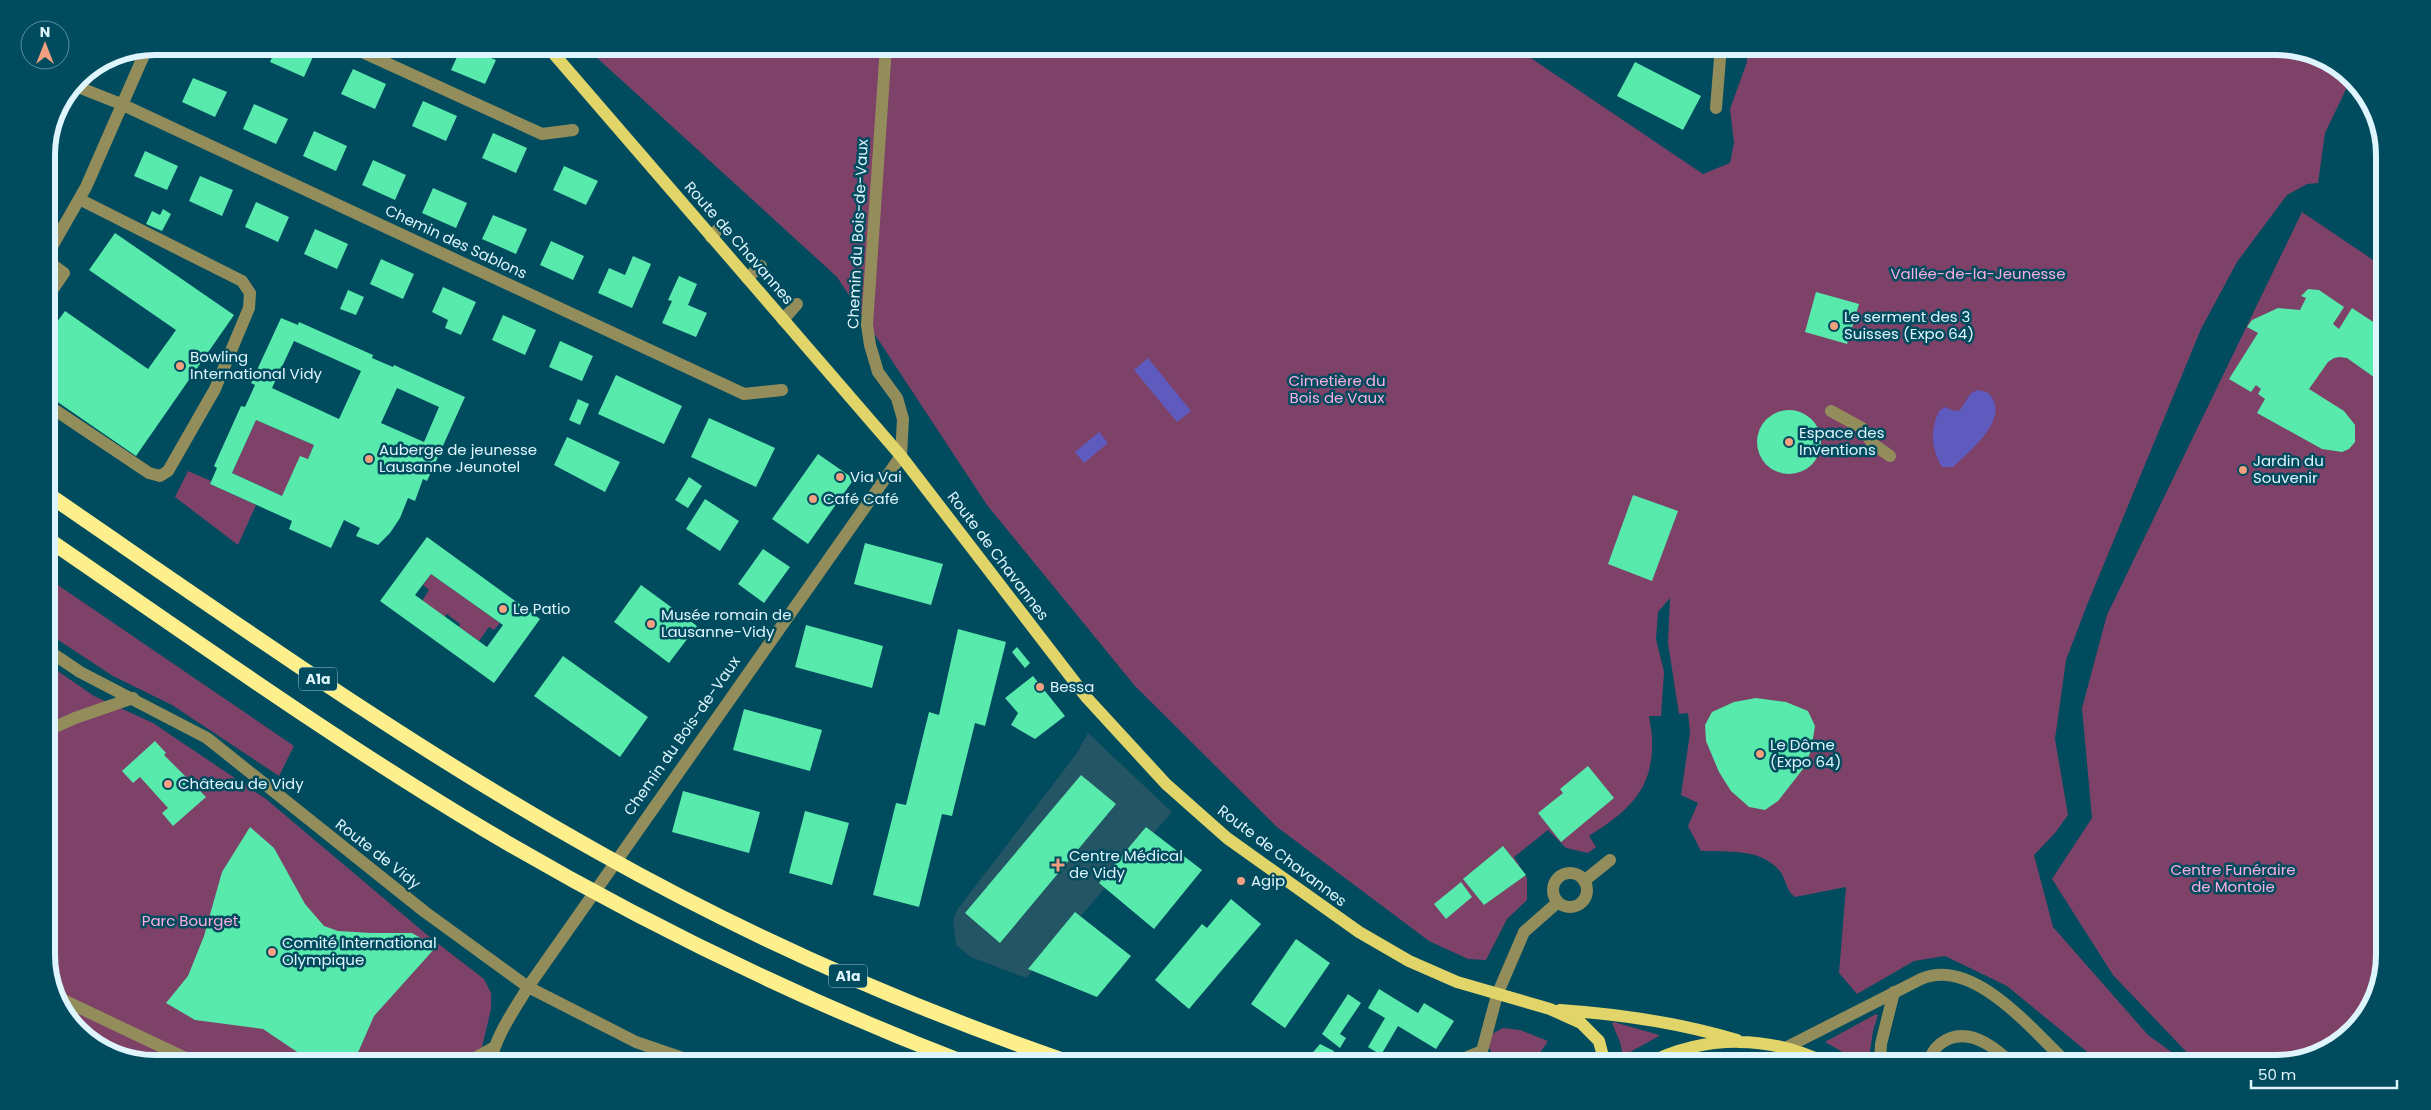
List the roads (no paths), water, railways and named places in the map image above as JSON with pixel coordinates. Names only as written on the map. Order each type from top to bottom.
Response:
[{"type":"highway","name":"A1a","points":[[55,499],[380,720],[478,782],[630,870],[736,924],[868,985],[1049,1055]]},
{"type":"highway","name":"A1a","points":[[55,544],[273,693],[424,792],[577,882],[687,942],[854,1018],[946,1055]]},
{"type":"main road","name":"Route de Chavannes","points":[[555,55],[901,456],[1087,698],[1173,790],[1227,838],[1358,932],[1408,961],[1457,982],[1550,1009],[1581,1023],[1599,1041],[1603,1055]]},
{"type":"main road","name":"Route de Chavannes","points":[[1550,1009],[1613,1014],[1737,1040]]},
{"type":"main road","points":[[1669,1055],[1686,1048],[1737,1040],[1787,1047],[1806,1055]]},
{"type":"street","points":[[370,55],[542,134],[574,130]]},
{"type":"street","name":"Chemin du Bois-de-Vaux","points":[[492,1055],[504,1025],[528,987],[901,456],[903,419],[896,398],[878,372],[870,345],[868,325],[885,55]]},
{"type":"street","points":[[1716,108],[1720,55]]},
{"type":"street","points":[[55,242],[79,199],[143,56]]},
{"type":"street","points":[[81,88],[121,104]]},
{"type":"street","name":"Chemin des Sablons","points":[[121,104],[744,394],[782,390]]},
{"type":"street","points":[[55,410],[149,473],[160,476],[168,471],[215,389],[249,308],[250,294],[242,281],[79,199]]},
{"type":"street","points":[[712,237],[723,224]]},
{"type":"street","points":[[55,266],[64,273],[55,286]]},
{"type":"street","points":[[747,278],[760,266]]},
{"type":"street","points":[[783,320],[797,304]]},
{"type":"street","points":[[1831,411],[1862,428],[1873,444],[1890,456]]},
{"type":"street","name":"Route de Vidy","points":[[55,655],[80,672],[207,738],[425,912],[528,987],[636,1042],[674,1055]]},
{"type":"street","points":[[55,727],[133,698]]},
{"type":"street","points":[[1584,880],[1610,860]]},
{"type":"street","points":[[1570,874],[1584,880],[1587,891],[1580,904],[1571,907],[1558,902],[1554,892],[1559,878],[1570,874]]},
{"type":"street","points":[[1472,1055],[1482,1051],[1497,995],[1524,932],[1558,902]]},
{"type":"street","points":[[1787,1047],[1928,976],[1951,974],[1967,978],[1981,985],[2058,1055]]},
{"type":"street","points":[[1880,1055],[1881,1044],[1894,992]]},
{"type":"street","points":[[67,1002],[171,1055]]},
{"type":"street","points":[[1933,1055],[1936,1047],[1943,1042],[1954,1037],[1968,1036],[1982,1041],[2003,1055]]},
{"type":"street","points":[[480,1055],[493,1048]]},
{"type":"place","name":"Le serment des 3 Suisses (Expo 64)","points":[[1834,326]]},
{"type":"place","name":"Bowling International Vidy","points":[[180,366]]},
{"type":"place","name":"Espace des Inventions","points":[[1789,442]]},
{"type":"place","name":"Auberge de jeunesse Lausanne Jeunotel","points":[[369,459]]},
{"type":"place","name":"Jardin du Souvenir","points":[[2243,470]]},
{"type":"place","name":"Via Vai","points":[[840,477]]},
{"type":"place","name":"Café Café","points":[[813,499]]},
{"type":"place","name":"Le Patio","points":[[503,609]]},
{"type":"place","name":"Musée romain de Lausanne-Vidy","points":[[651,624]]},
{"type":"place","name":"Bessa","points":[[1040,687]]},
{"type":"place","name":"Le Dôme (Expo 64)","points":[[1760,754]]},
{"type":"place","name":"Château de Vidy","points":[[168,784]]},
{"type":"place","name":"Centre Médical de Vidy","points":[[1058,865]]},
{"type":"place","name":"Agip","points":[[1241,881]]},
{"type":"place","name":"Comité International Olympique","points":[[272,952]]},
{"type":"park label","name":"Vallée-de-la-Jeunesse","points":[[1978,274]]},
{"type":"park label","name":"Cimetière du Bois de Vaux","points":[[1337,390]]},
{"type":"park label","name":"Centre Funéraire de Montoie","points":[[2233,878]]},
{"type":"park label","name":"Parc Bourget","points":[[190,921]]}]
